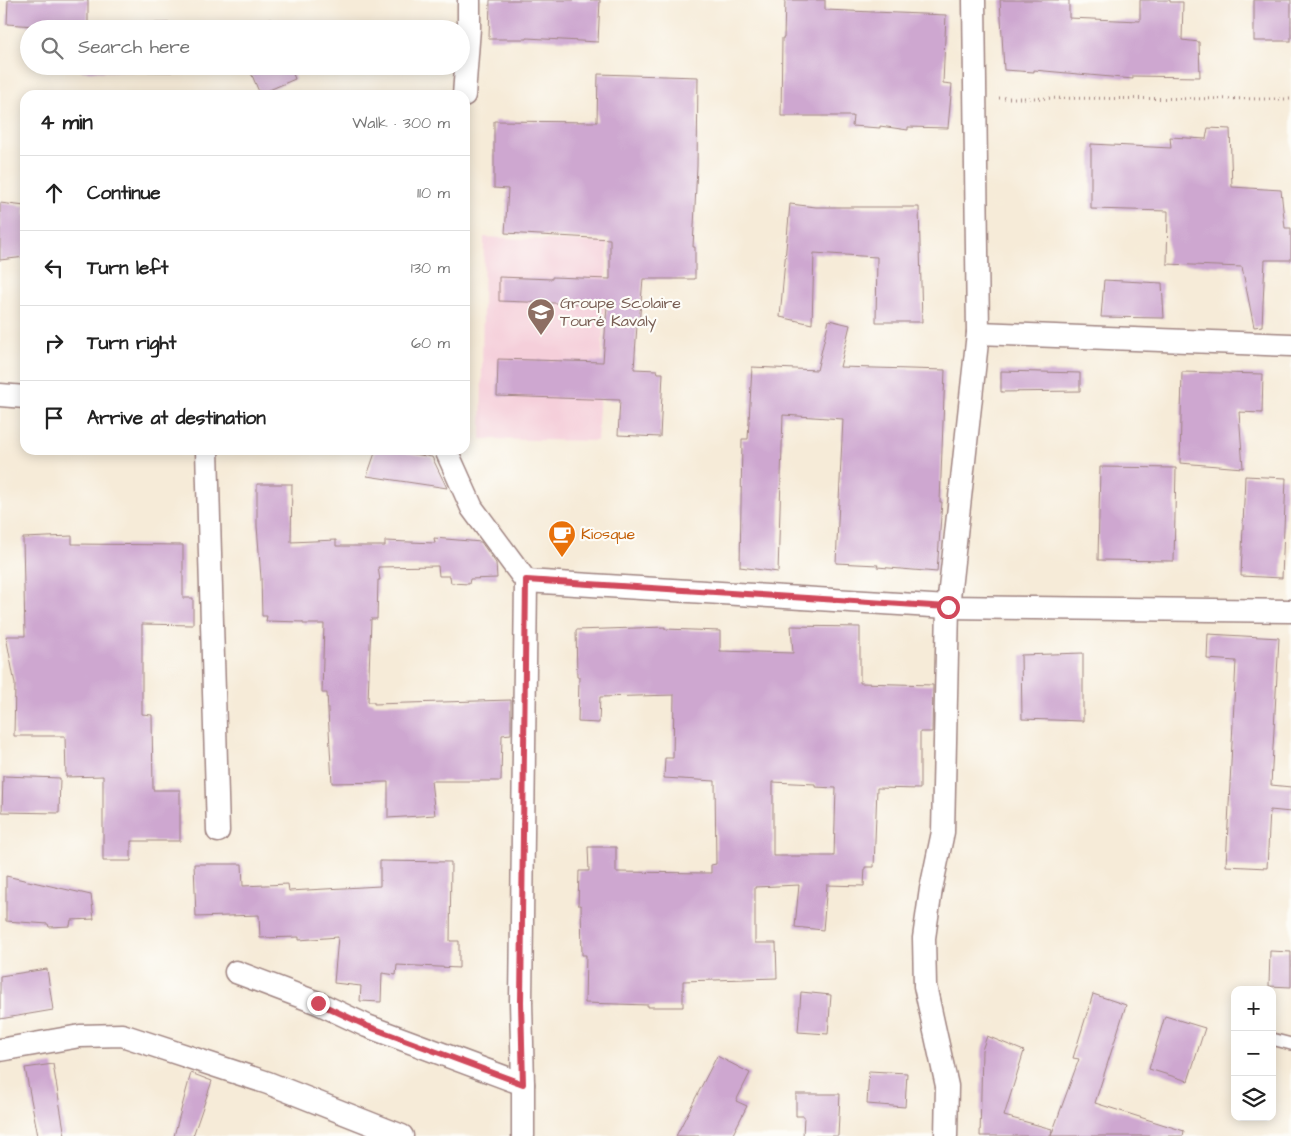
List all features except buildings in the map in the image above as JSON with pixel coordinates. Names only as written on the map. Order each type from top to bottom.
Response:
[{"type":"street","points":[[469,0],[469,20]]},
{"type":"street","points":[[946,1136],[947,1086],[925,986],[924,938],[931,889],[943,832],[948,607],[978,332],[974,0]]},
{"type":"street","points":[[464,90],[465,75]]},
{"type":"street","points":[[978,332],[1291,345]]},
{"type":"street","points":[[0,395],[20,397]]},
{"type":"street","points":[[207,455],[218,831]]},
{"type":"street","points":[[448,455],[472,508],[526,580],[521,1002],[522,1136]]},
{"type":"street","points":[[526,580],[948,607],[1291,611]]},
{"type":"street","points":[[236,972],[318,1003],[367,1026],[523,1084]]},
{"type":"street","points":[[0,1050],[80,1036],[122,1034],[268,1083],[402,1136]]},
{"type":"lane","points":[[1276,1040],[1291,1044]]},
{"type":"path","points":[[975,98],[1291,99]]},
{"type":"shaded area","points":[[484,237],[608,243],[597,441],[481,439]]},
{"type":"place","name":"Groupe Scolaire Touré Kavaly","points":[[541,336]]},
{"type":"place","name":"Kiosque","points":[[562,558]]},
{"type":"route","points":[[318,1003],[367,1026],[523,1084],[521,1002],[526,580],[948,607]]}]
